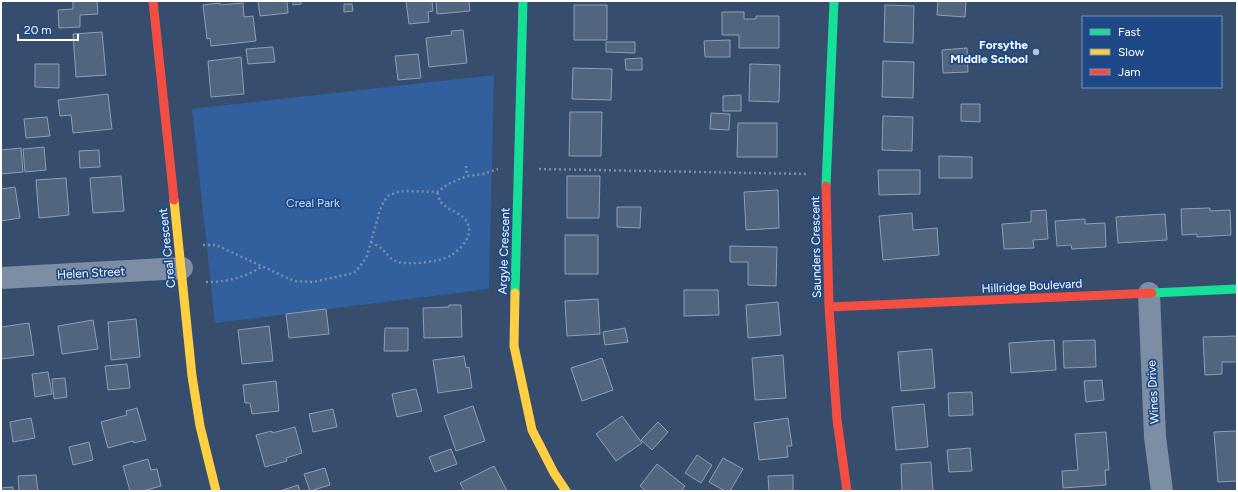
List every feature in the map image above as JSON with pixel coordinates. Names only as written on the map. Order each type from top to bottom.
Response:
[{"type":"street","name":"Creal Crescent","points":[[153,1],[182,268],[192,376],[200,426],[216,491]]},
{"type":"street","name":"Argyle Crescent","points":[[523,1],[514,346],[532,430],[554,472],[566,491]]},
{"type":"street","name":"Saunders Crescent","points":[[834,1],[826,174],[829,307],[837,420],[847,491]]},
{"type":"street","name":"Helen Street","points":[[1,278],[182,268]]},
{"type":"street","name":"Hillridge Boulevard","points":[[829,307],[1237,288]]},
{"type":"street","name":"Wines Drive","points":[[1149,293],[1156,437],[1162,491]]},
{"type":"path","points":[[466,166],[467,176]]},
{"type":"path","points":[[203,245],[216,245],[294,281],[313,282],[354,273],[362,265],[367,256],[380,210],[384,201],[390,195],[407,191],[437,192],[450,183],[467,176],[483,174],[504,167]]},
{"type":"path","points":[[544,169],[805,174]]},
{"type":"path","points":[[371,242],[382,249],[396,262],[424,262],[450,257],[465,243],[468,236],[468,223],[465,218],[446,207],[440,201],[437,192]]},
{"type":"path","points":[[206,282],[217,282],[240,277],[252,273],[261,267]]},
{"type":"green space","name":"Creal Park","points":[[494,75],[489,289],[215,323],[192,109]]},
{"type":"building","points":[[73,1],[97,1],[98,14],[80,15],[80,27],[59,28],[58,10],[73,9]]},
{"type":"building","points":[[258,1],[287,1],[288,13],[260,16]]},
{"type":"building","points":[[293,1],[301,1],[301,4],[293,5]]},
{"type":"building","points":[[406,1],[432,1],[433,11],[428,12],[429,22],[409,24]]},
{"type":"building","points":[[436,1],[469,1],[470,11],[437,14]]},
{"type":"building","points":[[938,1],[966,1],[965,17],[937,15]]},
{"type":"building","points":[[220,3],[220,5],[243,3],[244,17],[253,16],[256,41],[211,46],[210,38],[207,39],[203,5]]},
{"type":"building","points":[[344,4],[352,4],[353,11],[344,12]]},
{"type":"building","points":[[574,5],[607,5],[607,40],[574,40]]},
{"type":"building","points":[[885,5],[914,6],[913,43],[884,42]]},
{"type":"building","points":[[722,12],[744,12],[744,19],[756,19],[756,16],[779,16],[779,48],[739,48],[739,35],[722,35]]},
{"type":"building","points":[[463,30],[467,63],[429,67],[426,38],[452,35],[451,31]]},
{"type":"building","points":[[102,32],[106,75],[76,77],[73,34]]},
{"type":"building","points":[[730,40],[730,57],[705,57],[704,41]]},
{"type":"building","points":[[606,42],[635,42],[635,53],[606,52]]},
{"type":"building","points":[[273,47],[275,62],[248,64],[246,49]]},
{"type":"building","points":[[967,48],[968,72],[943,73],[942,50]]},
{"type":"building","points":[[418,54],[421,78],[398,80],[395,56]]},
{"type":"building","points":[[241,57],[244,94],[211,97],[208,61]]},
{"type":"building","points":[[642,58],[642,70],[626,70],[625,59]]},
{"type":"building","points":[[883,61],[914,62],[913,98],[882,97]]},
{"type":"building","points":[[35,64],[59,64],[59,88],[35,87]]},
{"type":"building","points":[[750,64],[780,65],[779,102],[749,101]]},
{"type":"building","points":[[573,68],[612,69],[611,100],[572,99]]},
{"type":"building","points":[[108,94],[112,129],[73,133],[71,115],[60,116],[58,100]]},
{"type":"building","points":[[741,95],[741,111],[723,111],[723,96]]},
{"type":"building","points":[[961,104],[980,104],[980,122],[961,121]]},
{"type":"building","points":[[570,112],[602,112],[601,156],[569,156]]},
{"type":"building","points":[[711,113],[730,114],[729,130],[710,129]]},
{"type":"building","points":[[883,116],[913,117],[912,151],[882,150]]},
{"type":"building","points":[[47,117],[50,136],[26,138],[24,119]]},
{"type":"building","points":[[738,123],[777,123],[777,157],[737,157]]},
{"type":"building","points":[[44,147],[46,170],[25,172],[23,149]]},
{"type":"building","points":[[21,148],[23,172],[1,174],[1,150]]},
{"type":"building","points":[[99,150],[100,167],[80,168],[79,151]]},
{"type":"building","points":[[939,156],[972,157],[972,178],[939,178]]},
{"type":"building","points":[[878,170],[920,170],[920,194],[879,195]]},
{"type":"building","points":[[121,176],[124,211],[93,213],[90,178]]},
{"type":"building","points":[[567,176],[600,176],[599,218],[567,218]]},
{"type":"building","points":[[66,178],[69,215],[39,218],[36,180]]},
{"type":"building","points":[[15,187],[20,218],[1,221],[1,189]]},
{"type":"building","points":[[778,190],[779,228],[746,230],[744,192]]},
{"type":"building","points":[[617,207],[641,207],[640,228],[617,227]]},
{"type":"building","points":[[1210,208],[1210,211],[1230,210],[1231,235],[1197,237],[1197,234],[1182,235],[1181,209]]},
{"type":"building","points":[[1046,210],[1048,239],[1033,240],[1034,248],[1004,249],[1002,224],[1031,222],[1031,211]]},
{"type":"building","points":[[912,213],[913,230],[937,228],[939,255],[883,260],[879,216]]},
{"type":"building","points":[[1165,214],[1167,240],[1118,243],[1116,217]]},
{"type":"building","points":[[1085,219],[1085,224],[1105,223],[1106,247],[1072,249],[1071,245],[1057,246],[1055,221]]},
{"type":"building","points":[[565,235],[598,235],[598,274],[565,274]]},
{"type":"building","points":[[730,246],[777,247],[776,286],[748,285],[748,262],[730,262]]},
{"type":"building","points":[[684,290],[718,290],[719,315],[684,316]]},
{"type":"building","points":[[598,299],[600,334],[567,336],[565,301]]},
{"type":"building","points":[[778,302],[781,335],[748,338],[746,305]]},
{"type":"building","points":[[449,305],[461,305],[462,337],[424,338],[423,308],[449,307]]},
{"type":"building","points":[[326,309],[329,334],[289,338],[286,314]]},
{"type":"building","points":[[136,319],[140,357],[111,360],[108,322]]},
{"type":"building","points":[[93,320],[98,349],[62,354],[58,326]]},
{"type":"building","points":[[29,323],[34,355],[1,359],[1,327]]},
{"type":"building","points":[[269,326],[273,361],[242,364],[238,330]]},
{"type":"building","points":[[385,328],[408,328],[408,351],[384,351]]},
{"type":"building","points":[[625,328],[628,342],[605,345],[603,332]]},
{"type":"building","points":[[1237,336],[1237,362],[1222,362],[1222,374],[1205,375],[1203,337]]},
{"type":"building","points":[[1054,340],[1056,370],[1011,373],[1009,343]]},
{"type":"building","points":[[1095,340],[1096,367],[1064,368],[1063,341]]},
{"type":"building","points":[[932,349],[935,388],[901,391],[898,352]]},
{"type":"building","points":[[783,355],[786,398],[755,400],[752,358]]},
{"type":"building","points":[[464,356],[466,368],[469,367],[472,388],[438,393],[433,360]]},
{"type":"building","points":[[602,358],[613,390],[582,401],[571,368]]},
{"type":"building","points":[[127,364],[130,388],[108,390],[105,366]]},
{"type":"building","points":[[48,372],[52,394],[35,397],[32,374]]},
{"type":"building","points":[[65,378],[67,397],[54,399],[52,379]]},
{"type":"building","points":[[1102,380],[1104,400],[1086,402],[1084,381]]},
{"type":"building","points":[[276,381],[279,411],[252,414],[250,403],[245,403],[243,385]]},
{"type":"building","points":[[416,389],[422,411],[397,417],[392,394]]},
{"type":"building","points":[[972,392],[973,415],[949,416],[948,393]]},
{"type":"building","points":[[924,404],[928,447],[896,450],[892,407]]},
{"type":"building","points":[[473,406],[485,441],[456,451],[444,416]]},
{"type":"building","points":[[137,408],[146,440],[134,443],[133,441],[108,448],[101,422],[127,415],[126,411]]},
{"type":"building","points":[[333,409],[337,427],[313,432],[309,414]]},
{"type":"building","points":[[622,416],[642,443],[616,461],[596,434]]},
{"type":"building","points":[[31,418],[35,438],[13,442],[10,422]]},
{"type":"building","points":[[788,418],[792,446],[787,446],[788,457],[759,460],[754,423]]},
{"type":"building","points":[[658,422],[668,432],[652,450],[641,440]]},
{"type":"building","points":[[295,427],[302,453],[286,458],[287,461],[265,467],[256,435],[272,431],[272,433]]},
{"type":"building","points":[[1237,431],[1237,481],[1218,482],[1214,432]]},
{"type":"building","points":[[1106,432],[1109,470],[1105,470],[1106,485],[1063,488],[1062,471],[1078,470],[1075,434]]},
{"type":"building","points":[[89,442],[93,460],[73,465],[69,447]]},
{"type":"building","points":[[970,448],[972,471],[949,472],[947,450]]},
{"type":"building","points":[[451,449],[457,464],[435,472],[429,457]]},
{"type":"building","points":[[697,455],[712,465],[701,483],[685,473]]},
{"type":"building","points":[[723,458],[743,469],[730,491],[725,491],[709,482]]},
{"type":"building","points":[[148,459],[151,470],[157,469],[161,486],[143,491],[130,491],[123,466]]},
{"type":"building","points":[[931,462],[933,491],[902,491],[901,464]]},
{"type":"building","points":[[657,464],[685,486],[681,491],[646,491],[640,486]]},
{"type":"building","points":[[494,466],[507,491],[464,491],[460,483]]},
{"type":"building","points":[[325,468],[330,485],[310,491],[304,474]]},
{"type":"building","points":[[36,475],[38,491],[19,491],[18,476]]},
{"type":"building","points":[[793,475],[793,491],[769,491],[768,476]]},
{"type":"building","points":[[298,485],[300,491],[280,491]]},
{"type":"building","points":[[13,487],[13,491],[1,491],[1,488]]},
{"type":"traffic: fast","points":[[515,293],[523,1]]},
{"type":"traffic: fast","points":[[826,186],[834,1]]},
{"type":"traffic: fast","points":[[1152,293],[1237,289]]},
{"type":"traffic: slow","points":[[174,200],[192,376],[200,426],[216,491]]},
{"type":"traffic: slow","points":[[515,293],[514,346],[532,430],[554,473],[566,491]]},
{"type":"traffic: jam","points":[[153,1],[174,200]]},
{"type":"traffic: jam","points":[[826,186],[829,307],[837,420],[847,491]]},
{"type":"traffic: jam","points":[[829,307],[1152,293]]},
{"type":"place","name":"Forsythe Middle School","points":[[1036,52]]}]
